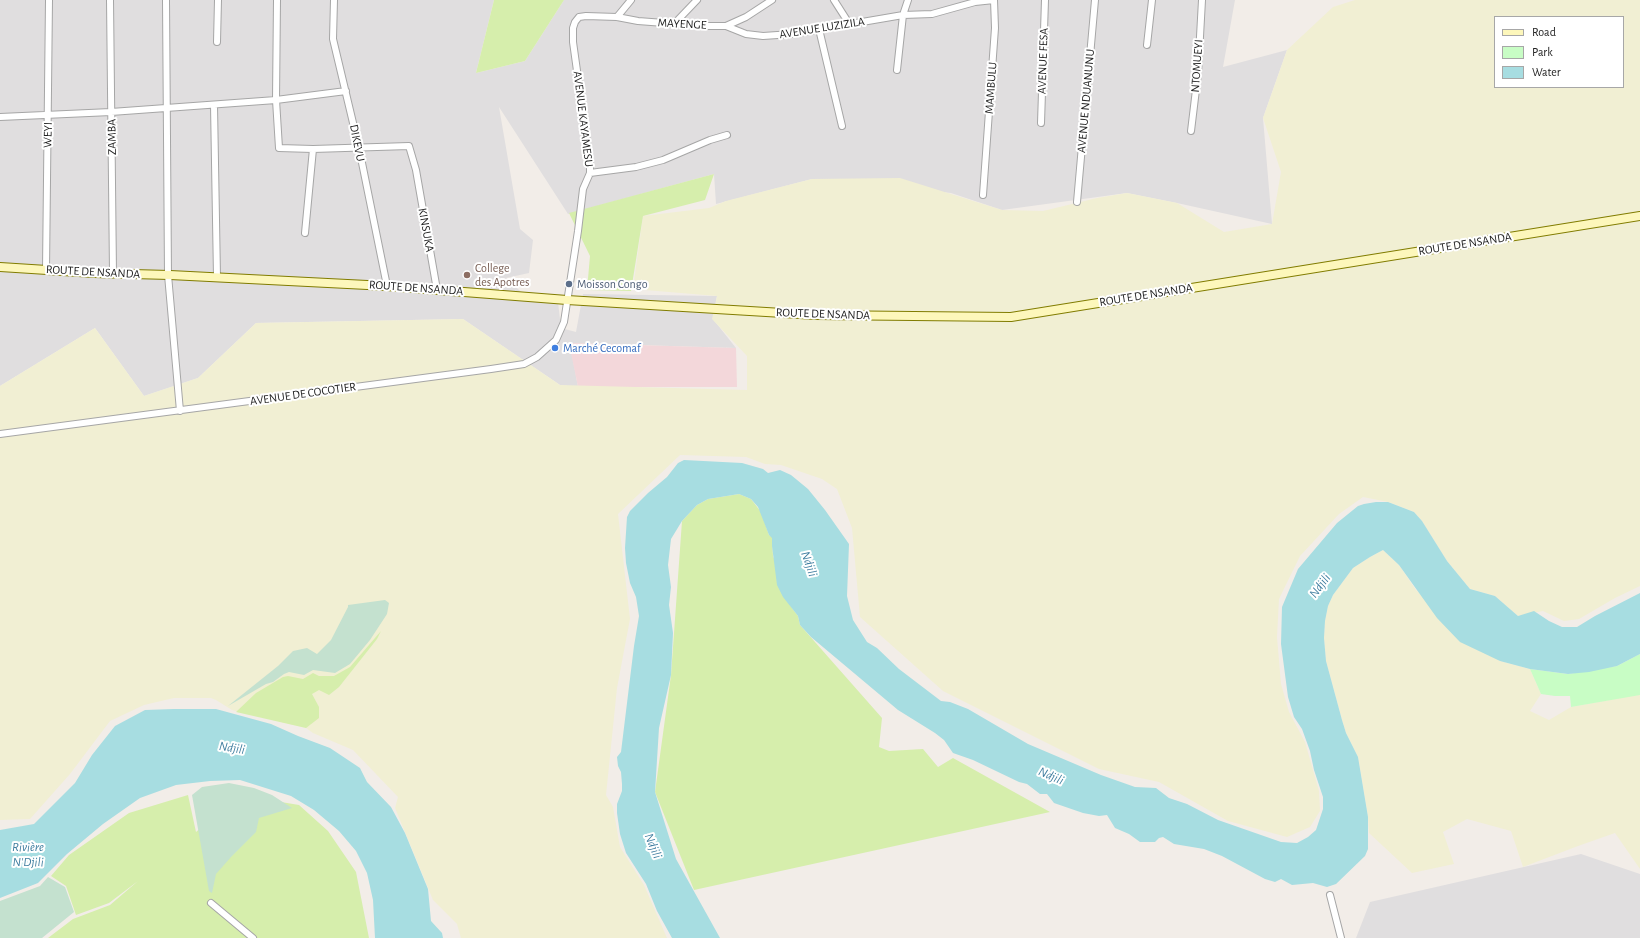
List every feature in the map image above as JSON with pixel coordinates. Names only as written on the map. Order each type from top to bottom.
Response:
[{"type":"street","name":"WEYI","points":[[46,270],[49,0]]},
{"type":"street","name":"ZAMBA","points":[[110,0],[113,273]]},
{"type":"street","points":[[166,0],[168,275],[180,411]]},
{"type":"street","points":[[217,42],[218,0]]},
{"type":"street","points":[[277,0],[276,100],[279,148],[359,148]]},
{"type":"street","name":"DIKEVU","points":[[334,0],[334,39],[359,148],[387,286]]},
{"type":"street","points":[[616,17],[631,0]]},
{"type":"street","points":[[674,24],[697,0]]},
{"type":"street","name":"MAYENGE","points":[[586,16],[616,17],[638,22],[726,26],[746,18],[772,0]]},
{"type":"street","points":[[834,0],[850,24]]},
{"type":"street","points":[[897,70],[903,15],[908,0]]},
{"type":"street","name":"MAMBULU","points":[[903,15],[932,14],[975,1],[994,0],[995,28],[983,196]]},
{"type":"street","name":"AVENUE FESA","points":[[1041,123],[1045,0]]},
{"type":"street","name":"AVENUE NDUANUNU","points":[[1077,202],[1096,0]]},
{"type":"street","points":[[1147,45],[1152,0]]},
{"type":"street","name":"NTOMUEYI","points":[[1191,131],[1198,73],[1202,0]]},
{"type":"street","name":"AVENUE LUZIZILA","points":[[726,26],[746,34],[763,36],[792,34],[903,15]]},
{"type":"street","name":"AVENUE KAYAMESU","points":[[567,300],[583,189],[590,173],[573,42],[573,28],[575,22],[579,17],[586,16]]},
{"type":"street","points":[[819,29],[842,126]]},
{"type":"street","points":[[0,117],[111,112],[214,105],[276,100],[346,91]]},
{"type":"street","points":[[214,105],[217,277]]},
{"type":"street","points":[[590,173],[636,167],[663,160],[710,140],[727,135]]},
{"type":"street","name":"KINSUKA","points":[[359,148],[410,146],[416,170],[437,290]]},
{"type":"street","points":[[305,233],[312,149]]},
{"type":"street","name":"ROUTE DE NSANDA","points":[[0,267],[387,286],[567,300],[816,315],[1011,317],[1640,216]]},
{"type":"street","name":"AVENUE DE COCOTIER","points":[[0,434],[524,364],[537,357],[556,340],[564,322],[567,300]]},
{"type":"street","points":[[1330,895],[1342,938]]},
{"type":"street","points":[[211,903],[253,938]]},
{"type":"shaded area","points":[[0,0],[494,0],[476,73],[525,61],[564,0],[1235,0],[1223,67],[1287,50],[1263,118],[1272,224],[1127,193],[1002,210],[951,193],[812,179],[716,204],[714,174],[568,214],[499,107],[520,229],[533,240],[529,273],[506,278],[532,302],[558,302],[561,328],[576,332],[583,294],[717,296],[713,319],[736,348],[570,343],[578,387],[560,385],[463,319],[256,323],[198,378],[144,396],[95,328],[0,386]]},
{"type":"shaded area","points":[[1355,0],[1640,0],[1640,586],[1615,598],[1579,619],[1564,621],[1543,611],[1518,616],[1495,596],[1470,589],[1447,561],[1422,521],[1414,512],[1388,502],[1363,497],[1339,514],[1300,556],[1279,599],[1277,637],[1281,684],[1289,712],[1305,742],[1319,791],[1320,811],[1310,827],[1287,837],[1228,821],[1159,782],[1099,769],[943,691],[860,617],[852,528],[837,489],[822,479],[781,465],[765,464],[746,457],[680,455],[618,514],[630,619],[617,688],[606,795],[613,807],[620,847],[644,885],[667,938],[461,938],[457,924],[433,900],[395,808],[398,797],[353,750],[313,733],[306,728],[232,710],[211,698],[174,698],[144,705],[110,721],[70,774],[30,819],[0,820],[0,386],[95,328],[144,396],[198,378],[256,323],[463,319],[560,385],[747,390],[747,356],[712,319],[717,296],[633,289],[643,216],[709,208],[726,201],[812,179],[900,178],[1002,210],[1043,211],[1097,198],[1127,193],[1177,203],[1224,232],[1272,224],[1281,172],[1263,118],[1287,50],[1333,7]]},
{"type":"shaded area","points":[[569,343],[736,348],[737,387],[578,387]]},
{"type":"shaded area","points":[[1383,550],[1399,565],[1416,590],[1500,661],[1530,669],[1541,694],[1530,711],[1549,720],[1571,707],[1640,694],[1640,869],[1615,833],[1523,867],[1511,831],[1467,819],[1443,832],[1454,864],[1412,873],[1369,833],[1368,817],[1358,757],[1346,733],[1342,720],[1326,661],[1324,638],[1328,606],[1333,595],[1353,568]]},
{"type":"shaded area","points":[[1581,854],[1640,874],[1640,938],[1356,938],[1370,902]]},
{"type":"green space","points":[[494,0],[564,0],[525,61],[476,73]]},
{"type":"green space","points":[[714,174],[705,200],[643,216],[631,291],[587,290],[590,256],[569,213]]},
{"type":"green space","points":[[739,494],[751,499],[761,512],[769,535],[772,537],[773,556],[792,608],[798,616],[800,625],[882,718],[879,747],[889,751],[923,749],[938,767],[953,758],[1050,812],[694,890],[655,792],[671,675],[682,521],[697,505],[708,499]]},
{"type":"green space","points":[[385,600],[389,603],[387,614],[370,640],[350,664],[335,673],[313,670],[304,675],[289,672],[228,706],[278,666],[293,651],[307,648],[317,654],[331,640],[348,605]]},
{"type":"green space","points":[[381,631],[377,639],[339,687],[329,695],[319,690],[312,694],[319,707],[319,718],[306,728],[236,712],[256,693],[283,677],[288,676],[303,679],[313,673],[319,676],[334,676],[350,667]]},
{"type":"green space","points":[[1640,654],[1640,695],[1571,707],[1570,696],[1541,694],[1530,669],[1568,674],[1617,666]]},
{"type":"green space","points":[[229,783],[254,788],[272,795],[292,808],[259,818],[256,832],[216,874],[212,893],[209,891],[192,795],[202,787]]},
{"type":"green space","points":[[188,795],[196,832],[204,825],[269,800],[299,805],[328,831],[356,872],[369,938],[48,938],[73,919],[110,905],[138,881],[109,903],[76,915],[66,886],[51,876],[69,855],[129,813]]},
{"type":"green space","points":[[48,877],[65,887],[74,912],[42,938],[0,938],[0,901],[40,886]]},
{"type":"water","name":"Ndjili","points":[[684,460],[742,463],[763,469],[768,473],[780,470],[791,475],[808,489],[849,544],[847,596],[853,620],[867,642],[877,648],[899,669],[941,701],[950,702],[968,709],[1028,744],[1101,775],[1135,787],[1156,788],[1169,798],[1187,804],[1218,820],[1281,842],[1297,843],[1308,837],[1316,830],[1323,809],[1323,797],[1314,770],[1310,751],[1302,729],[1294,717],[1288,697],[1281,644],[1282,607],[1298,569],[1337,523],[1358,506],[1376,502],[1388,502],[1414,512],[1422,521],[1447,561],[1470,589],[1495,596],[1518,616],[1534,611],[1549,621],[1562,627],[1577,627],[1640,593],[1640,654],[1617,666],[1589,672],[1568,674],[1530,669],[1500,661],[1460,642],[1437,618],[1399,565],[1383,550],[1353,568],[1333,595],[1328,606],[1324,638],[1326,661],[1342,720],[1346,733],[1358,757],[1368,817],[1368,849],[1365,856],[1336,884],[1327,887],[1313,883],[1292,885],[1281,879],[1275,882],[1265,879],[1222,856],[1204,849],[1174,844],[1163,837],[1159,838],[1155,842],[1140,842],[1129,834],[1115,828],[1107,815],[1099,816],[1083,813],[1054,803],[1047,794],[1040,794],[1027,784],[1019,782],[973,760],[953,753],[944,740],[898,710],[811,637],[800,625],[798,616],[783,597],[777,585],[772,538],[769,535],[758,507],[751,499],[739,494],[708,499],[697,505],[682,521],[671,539],[668,565],[671,587],[669,605],[673,633],[671,675],[659,728],[655,792],[676,859],[720,938],[672,938],[657,911],[646,884],[626,853],[620,834],[617,804],[622,791],[622,784],[621,772],[618,766],[617,757],[621,752],[639,616],[636,597],[630,583],[626,563],[625,548],[627,517],[630,511],[667,477],[678,463]]},
{"type":"water","points":[[216,709],[271,724],[330,748],[360,768],[367,782],[391,807],[405,833],[428,889],[431,921],[442,933],[443,938],[375,938],[373,900],[367,873],[356,851],[339,831],[314,810],[291,796],[240,780],[210,781],[176,785],[140,798],[103,824],[67,854],[38,883],[0,898],[0,830],[34,824],[75,783],[92,755],[115,726],[145,710]]},
{"type":"place","name":"College des Apotres","points":[[467,275]]},
{"type":"place","name":"Moisson Congo","points":[[569,284]]},
{"type":"place","name":"Marché Cecomaf","points":[[555,348]]},
{"type":"water label","name":"Rivière N'Djili","points":[[28,854]]}]
